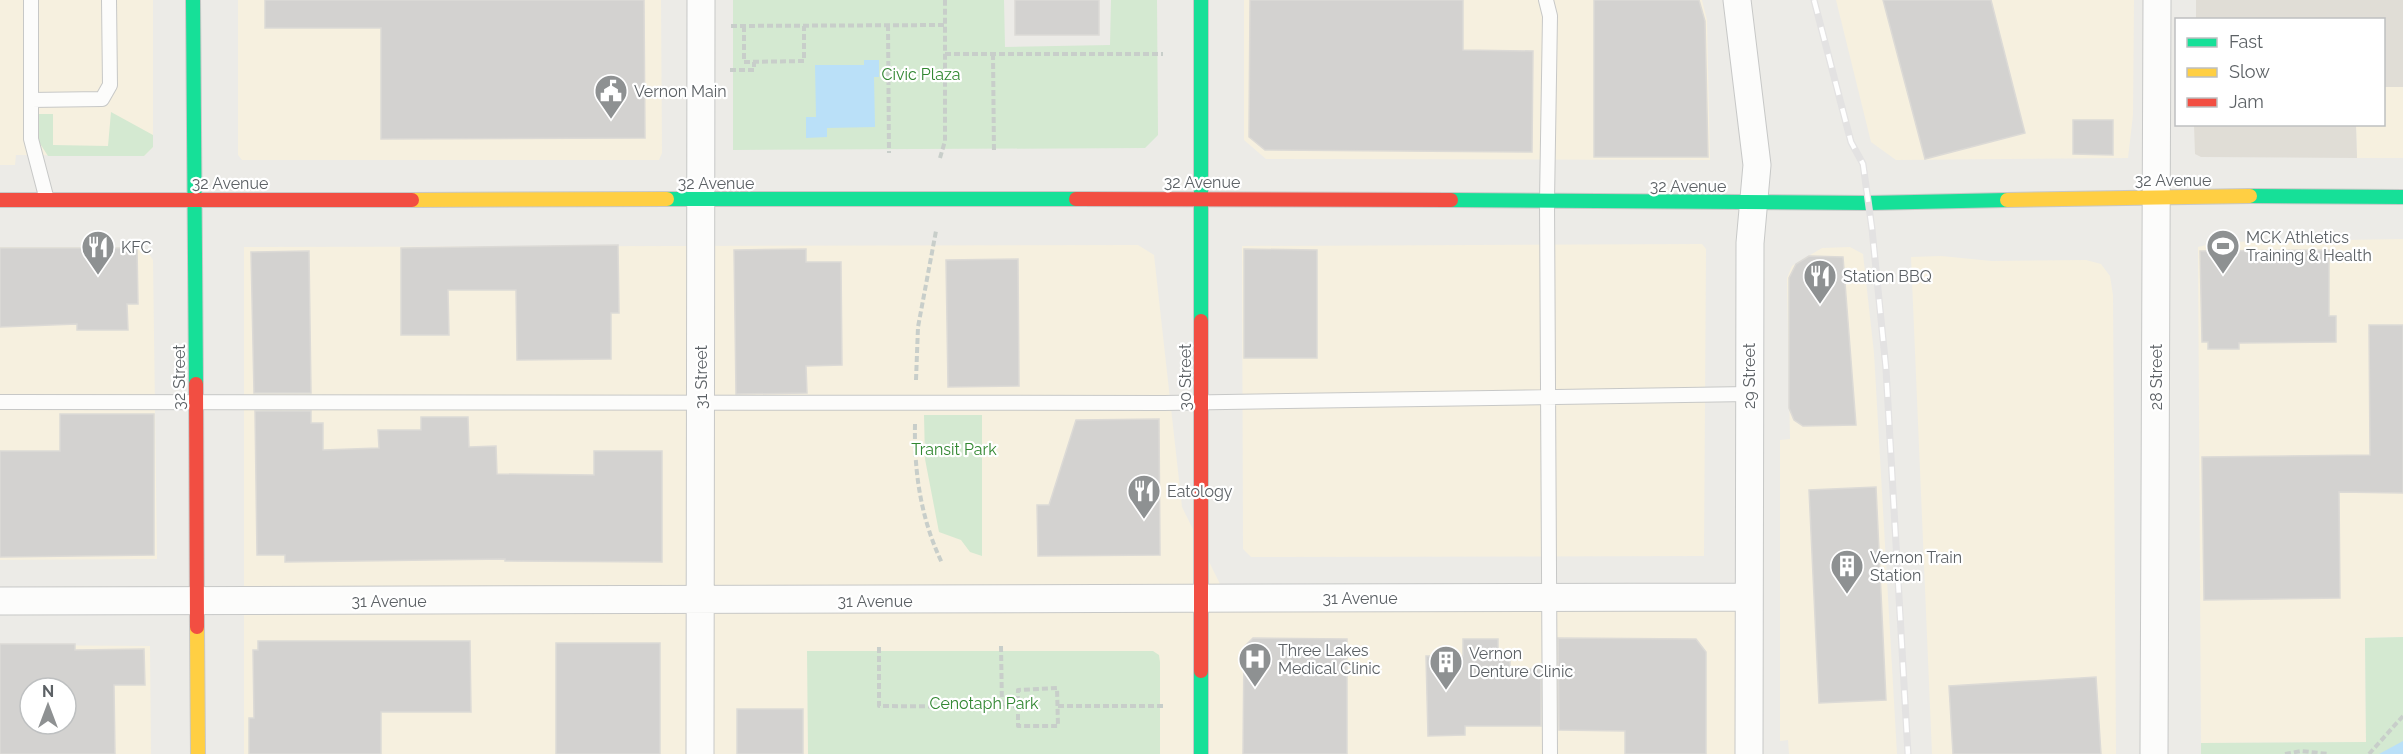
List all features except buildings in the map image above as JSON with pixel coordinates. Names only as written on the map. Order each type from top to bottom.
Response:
[{"type":"main road","name":"32 Street","points":[[193,0],[198,754]]},
{"type":"main road","name":"30 Street","points":[[1201,0],[1201,754]]},
{"type":"main road","name":"32 Avenue","points":[[0,200],[1200,199],[1869,203],[2157,196],[2403,197]]},
{"type":"street","name":"31 Street","points":[[700,754],[701,0]]},
{"type":"street","name":"29 Street","points":[[1737,0],[1755,128],[1757,165],[1750,243],[1749,754]]},
{"type":"street","name":"28 Street","points":[[2154,754],[2157,0]]},
{"type":"street","name":"31 Avenue","points":[[0,601],[1749,597]]},
{"type":"lane","points":[[31,0],[31,139],[47,200]]},
{"type":"lane","points":[[31,100],[102,99],[110,85],[109,0]]},
{"type":"lane","points":[[1546,0],[1550,16],[1547,201],[1550,754]]},
{"type":"lane","points":[[0,402],[701,404],[1202,402],[1749,394]]},
{"type":"path","points":[[940,158],[945,141],[945,0]]},
{"type":"path","points":[[888,25],[889,153]]},
{"type":"path","points":[[730,26],[945,25]]},
{"type":"path","points":[[744,26],[744,62],[754,62],[804,61],[804,26]]},
{"type":"path","points":[[945,54],[1162,54]]},
{"type":"path","points":[[993,54],[994,153]]},
{"type":"path","points":[[730,70],[754,70],[754,62]]},
{"type":"path","points":[[1001,646],[1002,707]]},
{"type":"path","points":[[879,647],[879,706],[1018,706]]},
{"type":"path","points":[[1057,688],[1058,726],[1018,726],[1018,706],[1018,690],[1057,688]]},
{"type":"path","points":[[1058,706],[1166,706]]},
{"type":"path","points":[[2369,754],[2403,716]]},
{"type":"path","points":[[2285,754],[2301,751],[2328,754]]},
{"type":"shaded area","points":[[0,0],[153,0],[153,147],[144,156],[16,155],[15,165],[0,165]]},
{"type":"shaded area","points":[[238,0],[661,0],[662,153],[659,160],[242,160],[238,155]]},
{"type":"shaded area","points":[[1244,0],[1702,0],[1707,20],[1710,160],[1266,159],[1244,140]]},
{"type":"shaded area","points":[[1836,0],[2134,0],[2133,115],[2128,158],[1896,160],[1871,142]]},
{"type":"shaded area","points":[[2196,0],[2403,0],[2403,87],[2385,87],[2385,18],[2196,18]]},
{"type":"shaded area","points":[[2385,87],[2403,87],[2403,158],[2357,158],[2356,126],[2385,126]]},
{"type":"shaded area","points":[[2194,126],[2356,126],[2357,158],[2201,157],[2195,154]]},
{"type":"shaded area","points":[[2403,239],[2403,637],[2365,638],[2366,742],[2201,743],[2198,247],[2219,242]]},
{"type":"shaded area","points":[[1702,244],[1706,249],[1704,556],[1251,557],[1243,549],[1242,246]]},
{"type":"shaded area","points":[[1138,245],[1154,255],[1182,507],[1220,584],[1242,598],[1749,597],[1749,754],[244,754],[244,247]]},
{"type":"shaded area","points":[[0,247],[144,247],[153,260],[157,559],[0,560]]},
{"type":"shaded area","points":[[1850,247],[1863,254],[1874,353],[1897,754],[1789,754],[1788,740],[1780,741],[1780,440],[1790,439],[1787,278],[1792,266],[1822,248]]},
{"type":"shaded area","points":[[1941,256],[1992,261],[2086,260],[2101,264],[2110,276],[2113,295],[2116,754],[1932,754],[1911,257]]},
{"type":"shaded area","points":[[0,645],[150,646],[151,754],[0,754]]},
{"type":"green space","name":"Civic Plaza","points":[[733,0],[1004,0],[1005,47],[1110,45],[1111,0],[1157,0],[1158,135],[1145,148],[733,150]]},
{"type":"green space","points":[[111,112],[153,135],[153,147],[144,156],[48,156],[39,142],[37,114],[53,114],[53,145],[108,146]]},
{"type":"green space","name":"Transit Park","points":[[924,415],[982,415],[982,556],[970,552],[961,540],[939,532],[925,459]]},
{"type":"green space","points":[[2403,637],[2403,754],[2201,754],[2201,743],[2366,742],[2365,638]]},
{"type":"green space","name":"Cenotaph Park","points":[[807,651],[1153,651],[1159,655],[1160,662],[1160,754],[808,754]]},
{"type":"water","points":[[864,60],[879,60],[879,77],[874,77],[875,127],[827,128],[827,137],[806,138],[806,117],[816,117],[815,65],[864,65]]},
{"type":"water","points":[[2403,741],[2403,754],[2379,754]]},
{"type":"railway","points":[[1814,0],[1851,142],[1863,164],[1872,229],[1886,369],[1908,754]]},
{"type":"traffic: fast","points":[[193,0],[196,384]]},
{"type":"traffic: fast","points":[[1201,0],[1201,321]]},
{"type":"traffic: fast","points":[[2250,196],[2403,197]]},
{"type":"traffic: fast","points":[[667,199],[1076,199]]},
{"type":"traffic: fast","points":[[1451,200],[1869,203],[2007,200]]},
{"type":"traffic: fast","points":[[1201,671],[1201,754]]},
{"type":"traffic: slow","points":[[2007,200],[2250,196]]},
{"type":"traffic: slow","points":[[412,200],[667,199]]},
{"type":"traffic: slow","points":[[197,627],[198,754]]},
{"type":"traffic: jam","points":[[1076,199],[1451,200]]},
{"type":"traffic: jam","points":[[0,200],[412,200]]},
{"type":"traffic: jam","points":[[1201,321],[1201,671]]},
{"type":"traffic: jam","points":[[196,384],[197,627]]},
{"type":"place","name":"Vernon Main","points":[[611,120]]},
{"type":"place","name":"MCK Athletics Training & Health","points":[[2223,275]]},
{"type":"place","name":"KFC","points":[[98,276]]},
{"type":"place","name":"Station BBQ","points":[[1820,305]]},
{"type":"place","name":"Eatology","points":[[1144,520]]},
{"type":"place","name":"Vernon Train Station","points":[[1847,595]]},
{"type":"place","name":"Three Lakes Medical Clinic","points":[[1255,688]]},
{"type":"place","name":"Vernon Denture Clinic","points":[[1446,691]]}]
